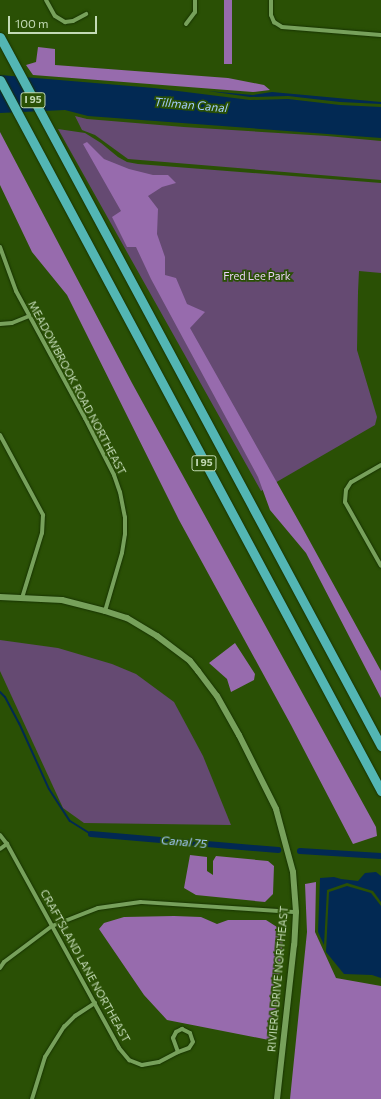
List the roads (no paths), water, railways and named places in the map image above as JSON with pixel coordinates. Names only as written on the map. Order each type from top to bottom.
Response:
[{"type":"highway","name":"I 95","points":[[0,37],[381,746]]},
{"type":"highway","name":"I 95","points":[[0,80],[381,791]]},
{"type":"street","points":[[46,0],[55,16],[65,22],[73,21],[86,14]]},
{"type":"street","points":[[186,24],[195,12],[195,0]]},
{"type":"street","points":[[271,0],[271,15],[274,22],[282,27],[381,35]]},
{"type":"street","name":"MEADOWBROOK ROAD NORTHEAST","points":[[0,247],[16,291],[88,424],[114,475],[120,492],[125,517],[125,534],[122,553],[105,611]]},
{"type":"street","points":[[0,324],[12,323],[29,316]]},
{"type":"street","points":[[0,434],[43,515],[42,533],[22,598]]},
{"type":"street","points":[[381,466],[351,482],[346,490],[345,502],[381,565]]},
{"type":"street","name":"RIVIERA DRIVE NORTHEAST","points":[[0,597],[62,600],[127,618],[159,637],[190,662],[217,696],[239,735],[276,809],[292,862],[296,912],[277,1099]]},
{"type":"street","name":"CRAFTSLAND LANE NORTHEAST","points":[[0,835],[7,844],[120,1048],[129,1060],[142,1066],[159,1062],[189,1048],[192,1042],[190,1033],[185,1030],[176,1032],[173,1038],[178,1052]]},
{"type":"street","points":[[0,849],[7,844]]},
{"type":"street","points":[[0,968],[4,962],[52,926],[98,908],[141,902],[296,912]]},
{"type":"street","points":[[32,1099],[45,1057],[64,1027],[75,1016],[95,1003]]},
{"type":"water","name":"Tillman Canal","points":[[0,75],[154,88],[250,100],[288,99],[340,105],[381,107],[381,138],[88,116],[65,110],[0,113]]},
{"type":"water","points":[[208,91],[253,95],[272,92],[381,102],[381,104],[340,102],[288,96],[250,97]]},
{"type":"water","points":[[376,872],[381,876],[381,902],[373,891],[347,883],[327,890],[324,945],[318,932],[320,878],[334,877],[358,881],[365,873]]},
{"type":"water","points":[[347,886],[371,893],[381,906],[381,978],[372,975],[344,974],[326,952],[329,892]]},
{"type":"waterway","points":[[0,692],[5,697],[19,723],[49,789],[70,821],[91,834]]},
{"type":"waterway","name":"Canal 75","points":[[91,834],[278,850]]},
{"type":"waterway","name":"Canal 75","points":[[300,851],[381,856]]},
{"type":"park label","name":"Fred Lee Park","points":[[257,276]]}]
